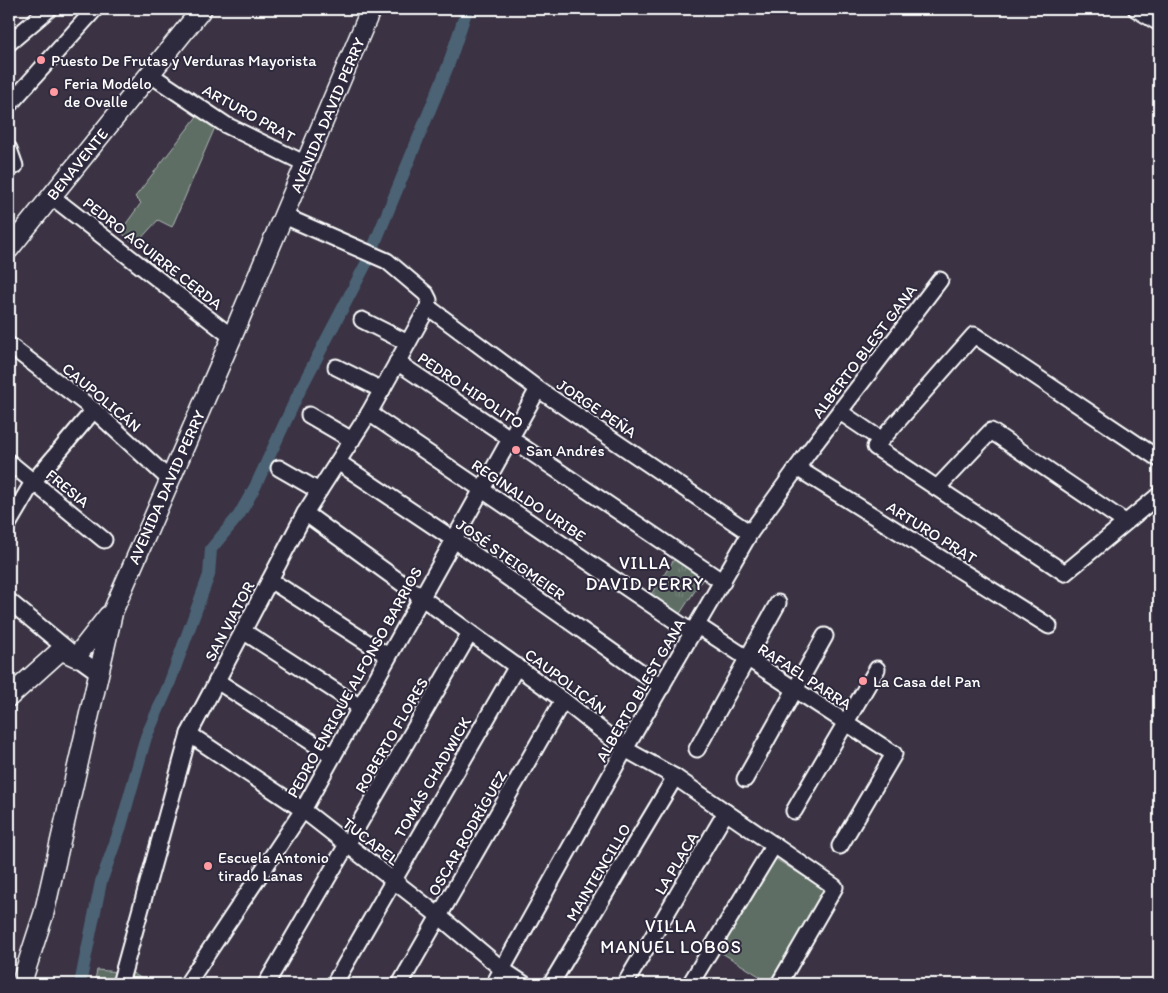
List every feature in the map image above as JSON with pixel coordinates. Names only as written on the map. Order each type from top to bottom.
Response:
[{"type":"main road","name":"BENAVENTE","points":[[9,249],[151,75],[202,9]]},
{"type":"main road","name":"AVENIDA DAVID PERRY","points":[[20,984],[44,913],[113,611],[284,216],[371,9]]},
{"type":"main road","points":[[9,697],[61,650],[76,657],[113,611]]},
{"type":"street","points":[[9,42],[49,9]]},
{"type":"street","points":[[9,105],[95,9]]},
{"type":"street","points":[[1136,9],[1159,23]]},
{"type":"street","name":"ARTURO PRAT","points":[[151,75],[226,125],[306,164]]},
{"type":"street","points":[[9,149],[15,166]]},
{"type":"street","name":"PEDRO AGUIRRE CERDA","points":[[52,196],[232,337]]},
{"type":"street","name":"JORGE PEÑA","points":[[284,216],[387,262],[426,294],[428,304],[538,389],[750,533]]},
{"type":"street","name":"ALBERTO BLEST GANA","points":[[494,984],[625,749],[750,533],[940,280]]},
{"type":"street","name":"SAN VIATOR","points":[[120,984],[189,734],[305,513],[369,413],[428,304]]},
{"type":"street","points":[[362,320],[408,343]]},
{"type":"street","points":[[1159,459],[974,335],[874,447],[1065,573],[1159,495]]},
{"type":"street","name":"CAUPOLICÁN","points":[[9,345],[94,410],[169,479]]},
{"type":"street","name":"PEDRO HIPOLITO","points":[[397,362],[511,437],[723,582]]},
{"type":"street","points":[[336,367],[382,390]]},
{"type":"street","name":"PEDRO ENRIQUE ALFONSO BARRIOS","points":[[187,984],[303,810],[538,389]]},
{"type":"street","points":[[9,524],[33,482],[94,410]]},
{"type":"street","points":[[840,412],[880,439]]},
{"type":"street","name":"REGINALDO URIBE","points":[[369,413],[695,630]]},
{"type":"street","points":[[309,415],[352,440]]},
{"type":"street","points":[[937,488],[991,431],[1125,522]]},
{"type":"street","name":"FRESIA","points":[[9,462],[104,540]]},
{"type":"street","name":"JOSÉ STEIGMEIER","points":[[338,462],[453,539],[662,688]]},
{"type":"street","points":[[279,468],[319,491]]},
{"type":"street","name":"ARTURO PRAT","points":[[797,468],[1049,626]]},
{"type":"street","name":"CAUPOLICÁN","points":[[305,513],[517,666],[625,749],[675,777],[835,887],[779,984]]},
{"type":"street","points":[[270,580],[388,656]]},
{"type":"street","points":[[9,601],[76,657],[98,672]]},
{"type":"street","points":[[697,749],[778,604]]},
{"type":"street","name":"RAFAEL PARRA","points":[[695,630],[747,659],[894,754],[840,846]]},
{"type":"street","points":[[244,631],[360,707]]},
{"type":"street","name":"ROBERTO FLORES","points":[[266,984],[470,633]]},
{"type":"street","points":[[745,780],[825,636]]},
{"type":"street","name":"TOMÁS CHADWICK","points":[[334,984],[517,666]]},
{"type":"street","points":[[794,811],[847,724],[877,669]]},
{"type":"street","points":[[217,681],[332,756]]},
{"type":"street","name":"OSCAR RODRÍGUEZ","points":[[400,984],[563,700]]},
{"type":"street","name":"TUCAPEL","points":[[189,734],[303,810],[440,916],[503,970],[524,984]]},
{"type":"street","name":"MAINTENCILLO","points":[[551,984],[675,777]]},
{"type":"street","name":"LA PLACA","points":[[624,984],[726,812]]},
{"type":"street","points":[[690,984],[774,845]]},
{"type":"green space","points":[[198,115],[216,125],[172,227],[158,220],[136,244],[120,232],[141,203],[135,197]]},
{"type":"green space","points":[[677,555],[706,574],[679,615],[650,596]]},
{"type":"green space","points":[[774,858],[826,890],[769,982],[717,950]]},
{"type":"green space","points":[[97,970],[119,972],[116,984],[94,984]]},
{"type":"green space","points":[[131,972],[150,984],[128,984]]},
{"type":"waterway","points":[[375,243],[448,66],[467,9]]},
{"type":"waterway","points":[[80,984],[101,882],[121,826],[146,737],[168,687],[209,575],[211,549],[239,515],[255,487],[301,388],[368,260]]},
{"type":"place","name":"Puesto De Frutas y Verduras Mayorista","points":[[41,60]]},
{"type":"place","name":"Feria Modelo de Ovalle","points":[[54,92]]},
{"type":"place","name":"San Andrés","points":[[516,450]]},
{"type":"place","name":"La Casa del Pan","points":[[863,681]]},
{"type":"place","name":"Escuela Antonio tirado Lanas","points":[[208,866]]},
{"type":"district","name":"VILLA DAVID PERRY","points":[[645,573]]},
{"type":"district","name":"VILLA MANUEL LOBOS","points":[[671,936]]}]
